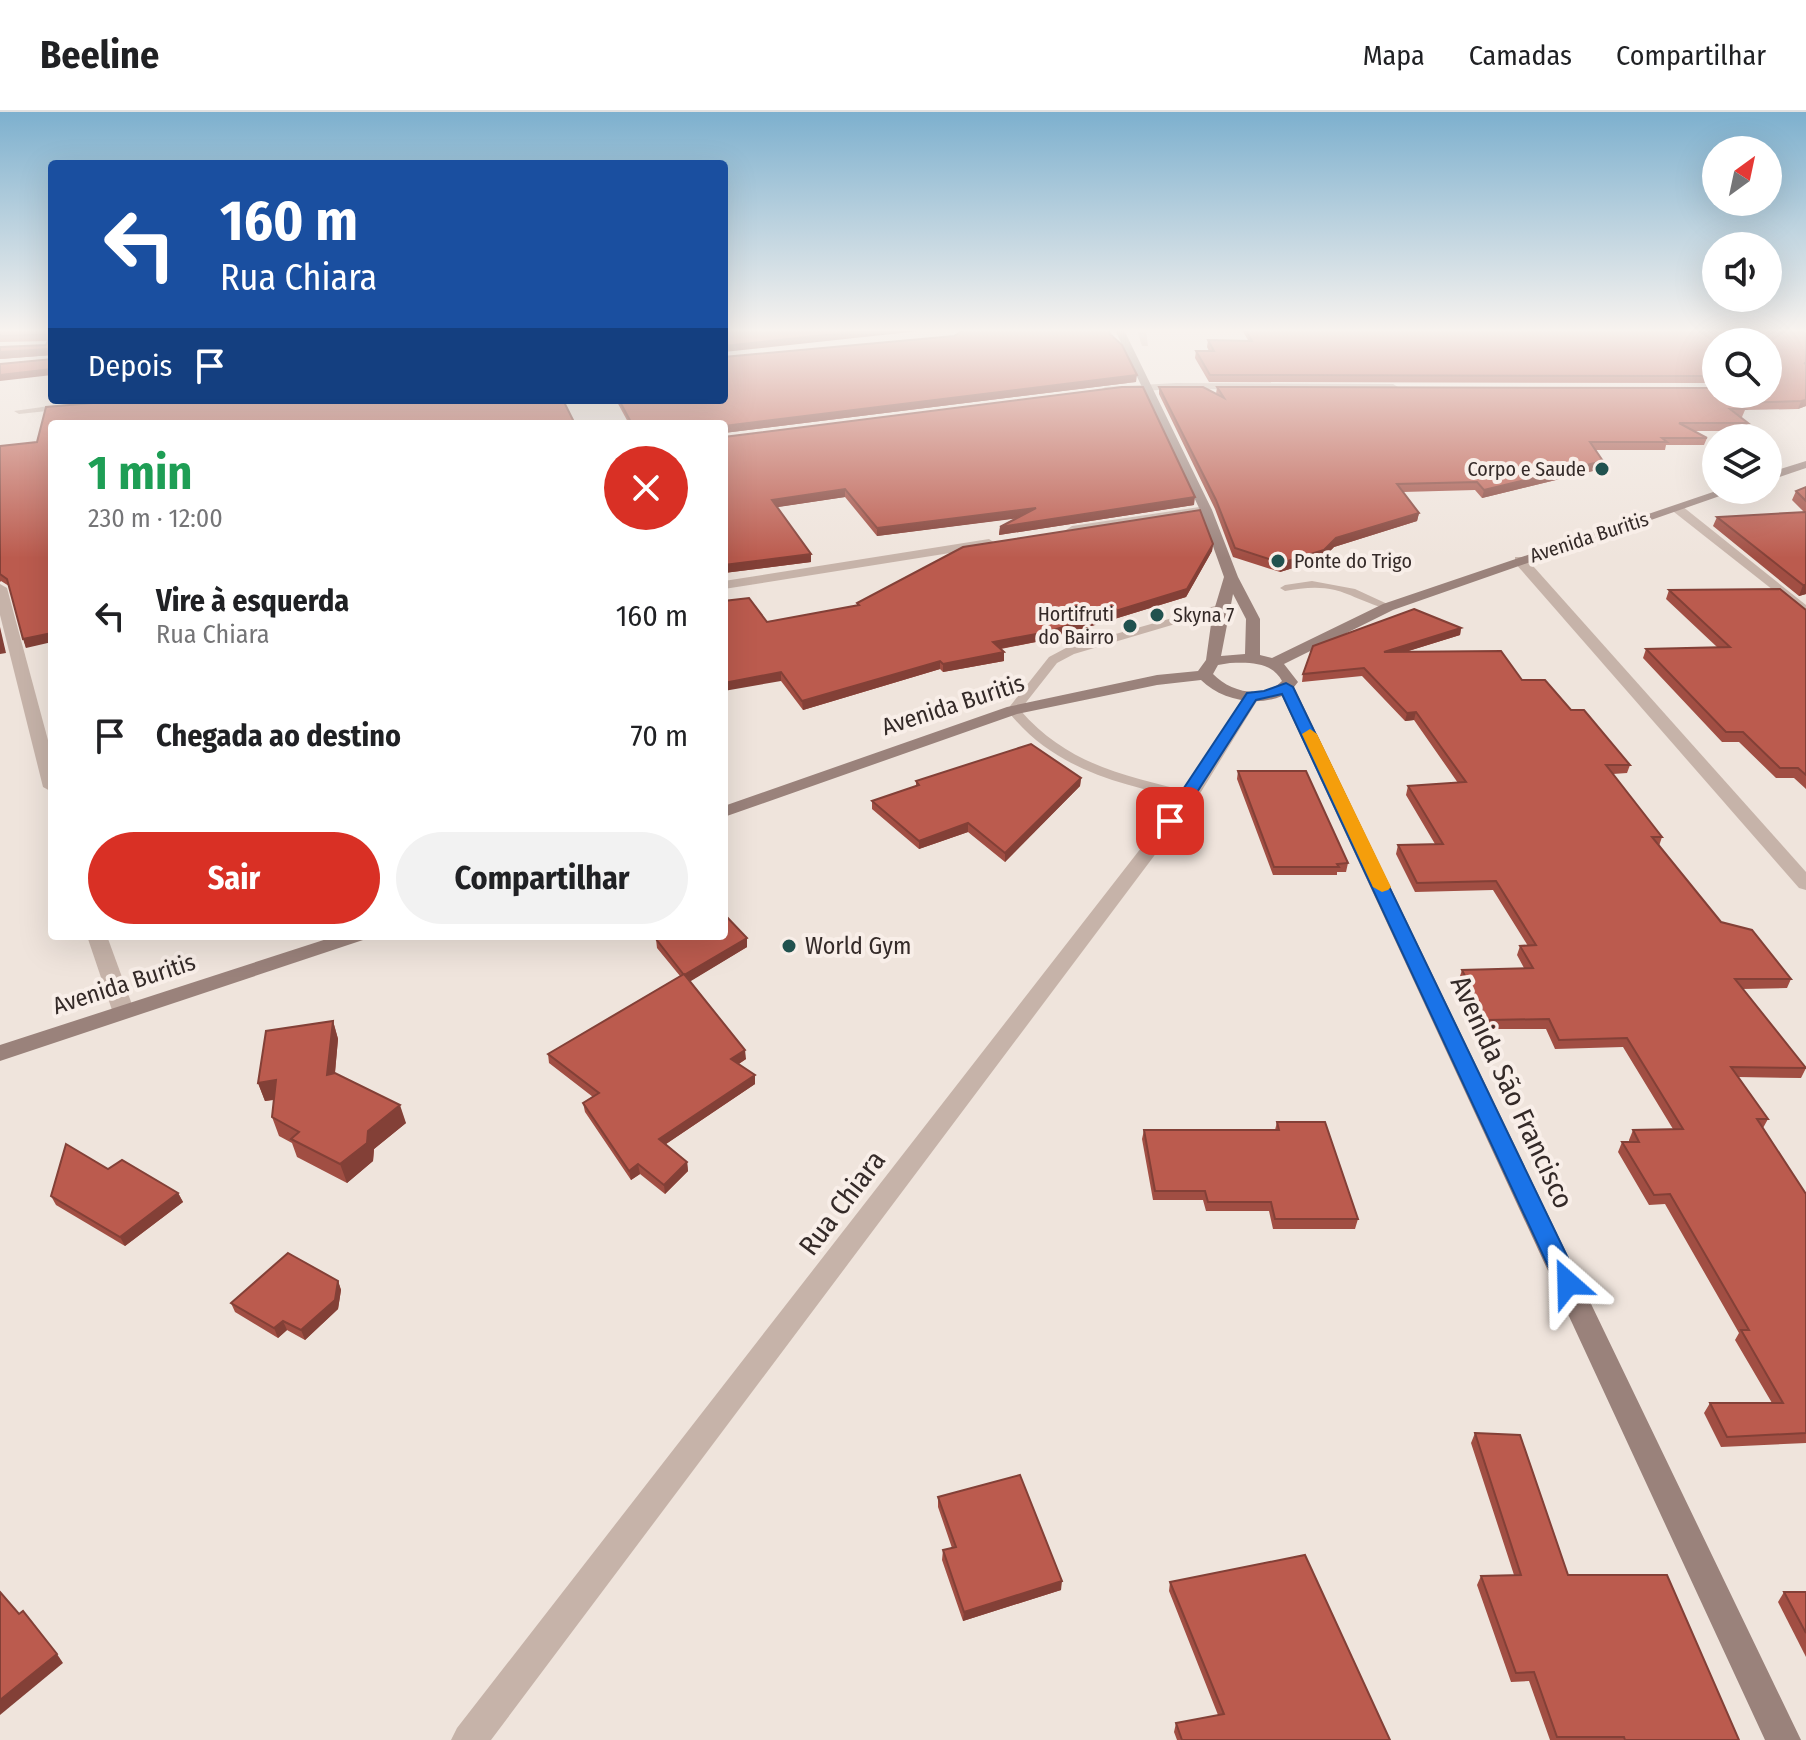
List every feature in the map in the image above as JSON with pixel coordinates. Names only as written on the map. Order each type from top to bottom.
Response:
[{"type":"street","points":[[19,411],[79,406]]},
{"type":"street","points":[[1155,406],[1206,510],[1231,577],[1253,619],[1252,658],[1272,664]]},
{"type":"street","points":[[1782,472],[1806,464]]},
{"type":"street","name":"Avenida Buritis","points":[[1272,664],[1388,607],[1702,500]]},
{"type":"street","points":[[1678,509],[1806,612]]},
{"type":"street","points":[[1054,533],[1206,510]]},
{"type":"street","points":[[728,584],[1007,540]]},
{"type":"street","points":[[1520,560],[1806,884]]},
{"type":"street","points":[[1231,577],[1209,669],[1221,689],[1252,696],[1266,695],[1286,687]]},
{"type":"street","points":[[0,588],[48,772]]},
{"type":"street","name":"Avenida Buritis","points":[[728,811],[1013,710],[1209,669],[1230,658],[1252,658]]},
{"type":"street","name":"Avenida São Francisco","points":[[1272,664],[1288,675],[1290,682],[1286,687],[1783,1740]]},
{"type":"street","name":"Rua Chiara","points":[[469,1740],[1190,796],[1252,696]]},
{"type":"street","points":[[98,940],[123,1010]]},
{"type":"street","name":"Avenida Buritis","points":[[0,1053],[343,940]]},
{"type":"lane","points":[[1285,588],[1309,582],[1326,584],[1388,607]]},
{"type":"lane","points":[[1190,796],[1095,772],[1058,753],[1029,731],[1013,710],[1053,660],[1070,651],[1222,607]]},
{"type":"building","points":[[566,406],[573,420],[48,420],[48,634],[23,639],[7,579],[0,574],[0,446],[37,442],[46,407]]},
{"type":"building","points":[[622,406],[886,406],[728,426],[728,420],[630,420]]},
{"type":"building","points":[[971,406],[1152,406],[1195,497],[1000,527],[1036,508],[877,528],[845,489],[772,500],[811,554],[728,564],[728,436]]},
{"type":"building","points":[[1169,406],[1702,406],[1745,409],[1730,409],[1748,423],[1679,423],[1702,438],[1662,438],[1667,442],[1590,442],[1603,461],[1484,490],[1477,482],[1397,484],[1419,513],[1336,538],[1324,550],[1281,563],[1235,548],[1216,500]]},
{"type":"building","points":[[1806,487],[1806,501],[1796,491]]},
{"type":"building","points":[[1200,510],[1213,544],[1187,589],[1047,632],[993,642],[1004,652],[943,664],[940,661],[802,701],[781,672],[728,682],[728,601],[749,598],[767,622],[859,605],[857,603],[963,547]]},
{"type":"building","points":[[1806,512],[1806,585],[1717,517]]},
{"type":"building","points":[[1780,589],[1806,610],[1806,775],[1798,768],[1780,768],[1743,732],[1726,732],[1646,649],[1730,647],[1669,590]]},
{"type":"building","points":[[1414,609],[1461,628],[1384,652],[1501,651],[1522,680],[1545,680],[1571,710],[1584,710],[1630,765],[1606,765],[1662,837],[1652,837],[1721,922],[1752,930],[1791,979],[1735,979],[1806,1068],[1731,1067],[1768,1119],[1757,1119],[1806,1194],[1806,1433],[1727,1437],[1710,1403],[1783,1403],[1741,1330],[1749,1330],[1670,1194],[1654,1195],[1622,1142],[1639,1142],[1633,1130],[1683,1129],[1627,1038],[1559,1040],[1549,1019],[1487,1020],[1462,970],[1533,968],[1520,946],[1536,945],[1496,881],[1417,883],[1398,845],[1443,844],[1408,786],[1466,782],[1416,712],[1407,713],[1364,668],[1303,674],[1313,646]]},
{"type":"building","points":[[1031,744],[1081,778],[1005,853],[968,823],[919,841],[872,801],[919,785],[916,781]]},
{"type":"building","points":[[1238,771],[1306,771],[1348,863],[1337,864],[1339,867],[1274,867]]},
{"type":"building","points":[[728,918],[747,938],[684,975],[657,940],[728,940]]},
{"type":"building","points":[[684,974],[745,1050],[731,1059],[755,1075],[659,1139],[687,1162],[664,1185],[638,1164],[629,1171],[583,1103],[599,1093],[548,1054]]},
{"type":"building","points":[[333,1021],[327,1075],[335,1073],[400,1105],[368,1131],[367,1143],[340,1164],[291,1139],[299,1132],[272,1117],[276,1080],[258,1083],[266,1031]]},
{"type":"building","points":[[1277,1122],[1325,1122],[1358,1219],[1275,1219],[1271,1202],[1208,1202],[1205,1191],[1155,1191],[1144,1130],[1279,1130]]},
{"type":"building","points":[[66,1144],[108,1169],[122,1160],[178,1193],[120,1237],[51,1196]]},
{"type":"building","points":[[288,1253],[338,1281],[335,1300],[301,1330],[283,1321],[274,1328],[231,1303]]},
{"type":"building","points":[[1475,1433],[1520,1435],[1568,1575],[1667,1575],[1739,1740],[1557,1737],[1534,1672],[1516,1673],[1481,1576],[1521,1575]]},
{"type":"building","points":[[1020,1475],[1062,1581],[964,1612],[943,1550],[956,1547],[938,1497]]},
{"type":"building","points":[[1305,1555],[1390,1740],[1182,1740],[1176,1723],[1224,1714],[1170,1582]]},
{"type":"building","points":[[0,1592],[19,1614],[23,1611],[57,1654],[0,1700]]},
{"type":"building","points":[[1784,1592],[1806,1592],[1806,1633]]},
{"type":"slow traffic","points":[[1310,734],[1382,887]]},
{"type":"place","name":"Corpo e Saude","points":[[1602,469]]},
{"type":"place","name":"Ponte do Trigo","points":[[1278,561]]},
{"type":"place","name":"Skyna 7","points":[[1157,615]]},
{"type":"place","name":"Hortifruti do Bairro","points":[[1130,626]]},
{"type":"place","name":"World Gym","points":[[789,946]]},
{"type":"route","points":[[1170,821],[1190,796],[1252,696],[1278,692],[1286,687],[1568,1283]]}]
